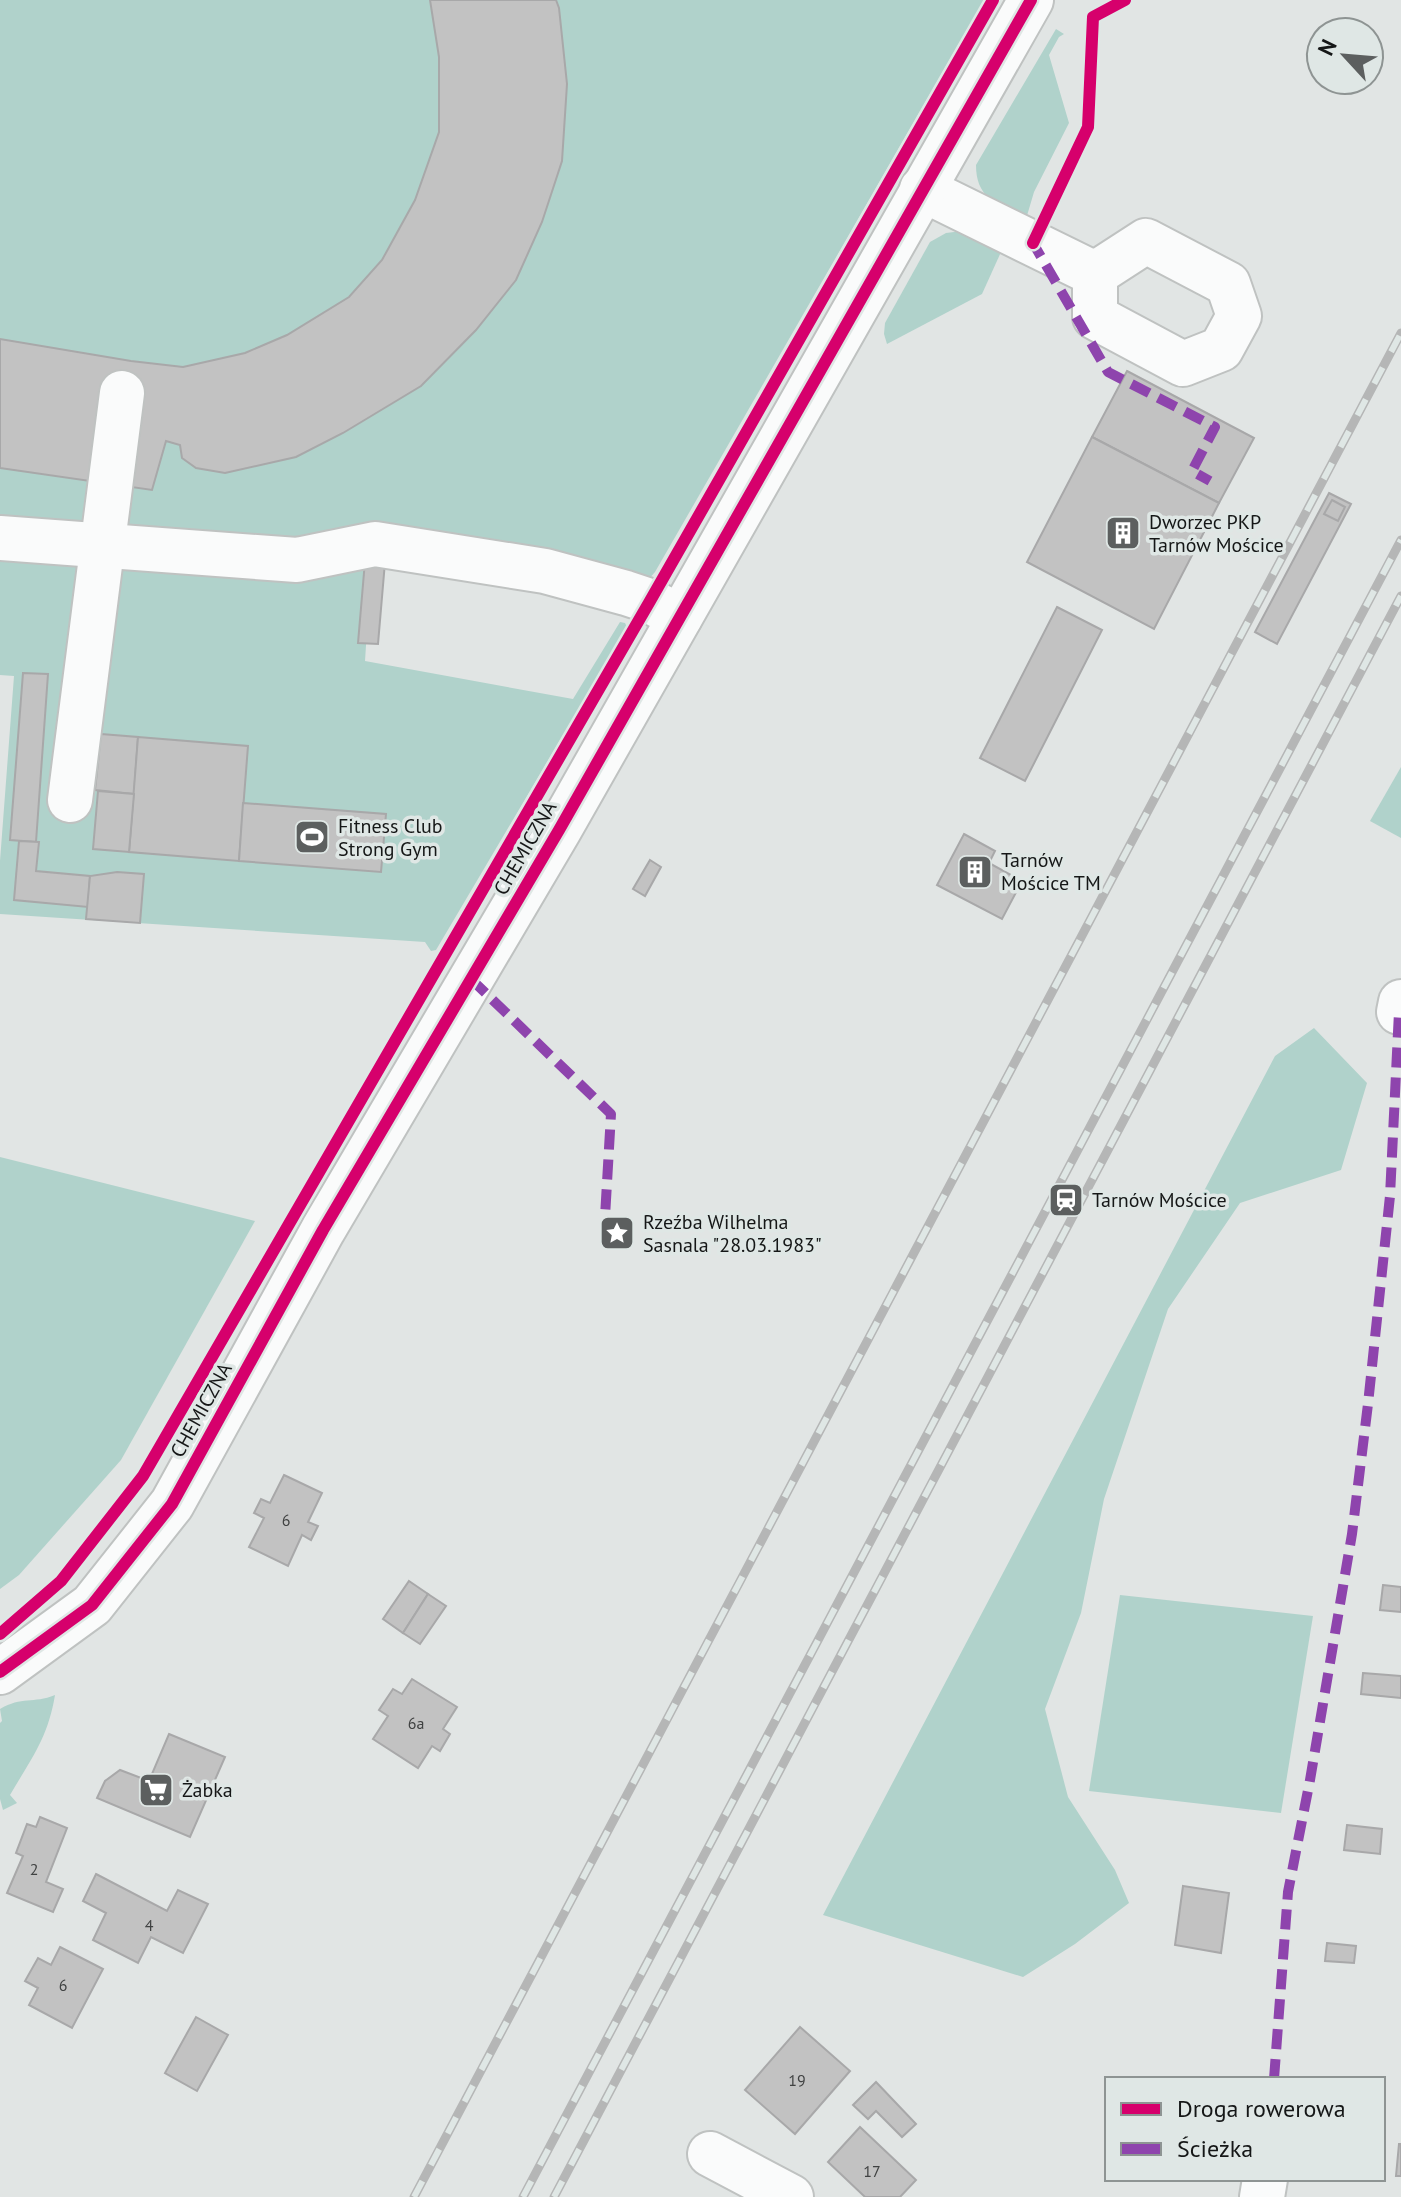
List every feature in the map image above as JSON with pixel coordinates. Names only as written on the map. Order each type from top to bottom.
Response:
[{"type":"street","name":"CHEMICZNA","points":[[0,1672],[92,1605],[172,1504],[323,1230],[559,830],[1031,0]]},
{"type":"street","points":[[922,189],[1095,274]]},
{"type":"street","points":[[70,800],[122,393]]},
{"type":"street","points":[[0,538],[297,560],[375,544],[545,571],[650,601],[680,617]]},
{"type":"street","points":[[710,2154],[791,2197]]},
{"type":"green space","points":[[0,0],[984,0],[655,572],[641,588],[373,536],[365,661],[573,699],[620,622],[627,627],[436,950],[431,951],[425,942],[0,914],[0,861],[14,676],[0,675]]},
{"type":"green space","points":[[1056,29],[1064,34],[1049,55],[1069,123],[1034,192],[1026,219],[998,205],[985,194],[977,177],[976,165]]},
{"type":"green space","points":[[962,231],[1001,252],[982,294],[887,344],[885,323],[930,242],[946,233]]},
{"type":"green space","points":[[1401,767],[1401,838],[1370,821]]},
{"type":"green space","points":[[1314,1028],[1367,1083],[1341,1170],[1240,1203],[1168,1309],[1104,1499],[1081,1613],[1045,1709],[1068,1797],[1115,1870],[1129,1903],[1075,1944],[1023,1977],[823,1915],[1275,1056]]},
{"type":"green space","points":[[0,1157],[255,1221],[121,1460],[19,1575],[0,1589]]},
{"type":"green space","points":[[1120,1595],[1313,1616],[1281,1813],[1089,1791]]},
{"type":"green space","points":[[55,1695],[43,1736],[10,1795],[17,1803],[3,1810],[0,1799],[0,1709]]},
{"type":"building","points":[[430,0],[556,0],[559,8],[567,84],[562,161],[542,222],[516,280],[476,330],[421,386],[296,457],[225,473],[196,468],[182,458],[180,445],[166,441],[152,490],[0,468],[0,339],[183,367],[245,353],[287,335],[349,297],[382,260],[415,200],[439,132],[439,57]]},
{"type":"building","points":[[1127,371],[1254,438],[1219,503],[1092,437]]},
{"type":"building","name":"Dworzec PKP Tarnów Mościce","points":[[1092,437],[1219,503],[1154,629],[1027,562]]},
{"type":"building","points":[[1329,493],[1351,504],[1277,644],[1255,632]]},
{"type":"building","points":[[1332,500],[1345,507],[1338,521],[1324,514]]},
{"type":"building","points":[[365,561],[385,562],[378,644],[358,643]]},
{"type":"building","points":[[1057,607],[1102,630],[1025,781],[980,758]]},
{"type":"building","points":[[23,673],[48,674],[36,842],[10,840]]},
{"type":"building","points":[[101,734],[138,737],[134,794],[95,790]]},
{"type":"building","points":[[138,737],[248,746],[239,861],[129,852]]},
{"type":"building","points":[[98,791],[134,794],[129,852],[93,849]]},
{"type":"building","name":"Fitness Club Strong Gym","points":[[243,803],[386,814],[381,872],[239,861]]},
{"type":"building","name":"Tarnów Mościce TM","points":[[964,834],[995,851],[989,863],[1022,881],[1002,919],[937,885]]},
{"type":"building","points":[[19,841],[39,842],[36,871],[90,876],[88,907],[14,900]]},
{"type":"building","points":[[650,860],[661,867],[645,896],[633,889]]},
{"type":"building","points":[[117,872],[144,874],[140,923],[86,919],[90,876]]},
{"type":"building","points":[[284,1475],[322,1493],[308,1522],[318,1526],[311,1540],[302,1535],[288,1566],[249,1547],[264,1518],[254,1513],[261,1499],[270,1503]]},
{"type":"building","points":[[409,1581],[428,1594],[403,1633],[383,1619]]},
{"type":"building","points":[[1383,1585],[1401,1587],[1401,1612],[1380,1610]]},
{"type":"building","points":[[428,1594],[446,1606],[420,1644],[403,1633]]},
{"type":"building","points":[[1363,1673],[1401,1676],[1401,1698],[1361,1694]]},
{"type":"building","points":[[412,1679],[457,1707],[443,1729],[450,1734],[440,1751],[432,1746],[418,1768],[373,1739],[388,1716],[379,1710],[393,1689],[402,1694]]},
{"type":"building","name":"Żabka","points":[[169,1734],[225,1757],[190,1837],[97,1798],[105,1781],[120,1770],[149,1781]]},
{"type":"building","points":[[40,1817],[67,1828],[46,1882],[63,1889],[53,1912],[7,1893],[23,1856],[16,1853],[27,1824],[36,1827]]},
{"type":"building","points":[[1347,1825],[1382,1829],[1380,1854],[1344,1850]]},
{"type":"building","points":[[96,1874],[167,1911],[178,1890],[208,1904],[183,1953],[151,1937],[138,1963],[93,1940],[106,1913],[83,1901]]},
{"type":"building","points":[[1183,1886],[1229,1893],[1221,1953],[1175,1945]]},
{"type":"building","points":[[1327,1943],[1356,1946],[1354,1963],[1325,1961]]},
{"type":"building","points":[[60,1947],[103,1969],[72,2028],[29,2005],[38,1988],[25,1981],[38,1958],[51,1965]]},
{"type":"building","points":[[196,2017],[228,2035],[197,2091],[165,2073]]},
{"type":"building","points":[[800,2027],[850,2071],[795,2134],[745,2090]]},
{"type":"building","points":[[876,2082],[916,2124],[902,2137],[876,2111],[868,2119],[853,2105]]},
{"type":"building","points":[[860,2127],[916,2180],[900,2197],[865,2197],[828,2162]]},
{"type":"building","points":[[1399,2144],[1401,2176],[1396,2176]]},
{"type":"railway","points":[[414,2197],[1401,333]]},
{"type":"railway","points":[[523,2197],[1401,540]]},
{"type":"railway","points":[[554,2197],[1401,596]]},
{"type":"marked path","points":[[1035,239],[1033,243],[1108,372],[1215,427],[1192,471],[1210,481]]},
{"type":"marked path","points":[[471,979],[611,1114],[605,1217]]},
{"type":"marked path","points":[[1274,2077],[1288,1892],[1352,1534],[1368,1404],[1390,1196],[1399,1012]]},
{"type":"cycle path","points":[[0,1634],[61,1581],[143,1476],[650,601],[993,0]]},
{"type":"cycle path","points":[[0,1672],[92,1605],[172,1504],[323,1230],[559,830],[1031,0]]},
{"type":"cycle path","points":[[1033,243],[1088,127],[1093,17],[1125,0]]},
{"type":"place","name":"Dworzec PKP Tarnów Mościce","points":[[1123,533]]},
{"type":"place","name":"Fitness Club Strong Gym","points":[[312,837]]},
{"type":"place","name":"Tarnów Mościce TM","points":[[975,872]]},
{"type":"place","name":"Tarnów Mościce","points":[[1066,1200]]},
{"type":"place","name":"Rzeźba Wilhelma Sasnala \"28.03.1983\"","points":[[617,1233]]},
{"type":"place","name":"Żabka","points":[[156,1790]]}]
